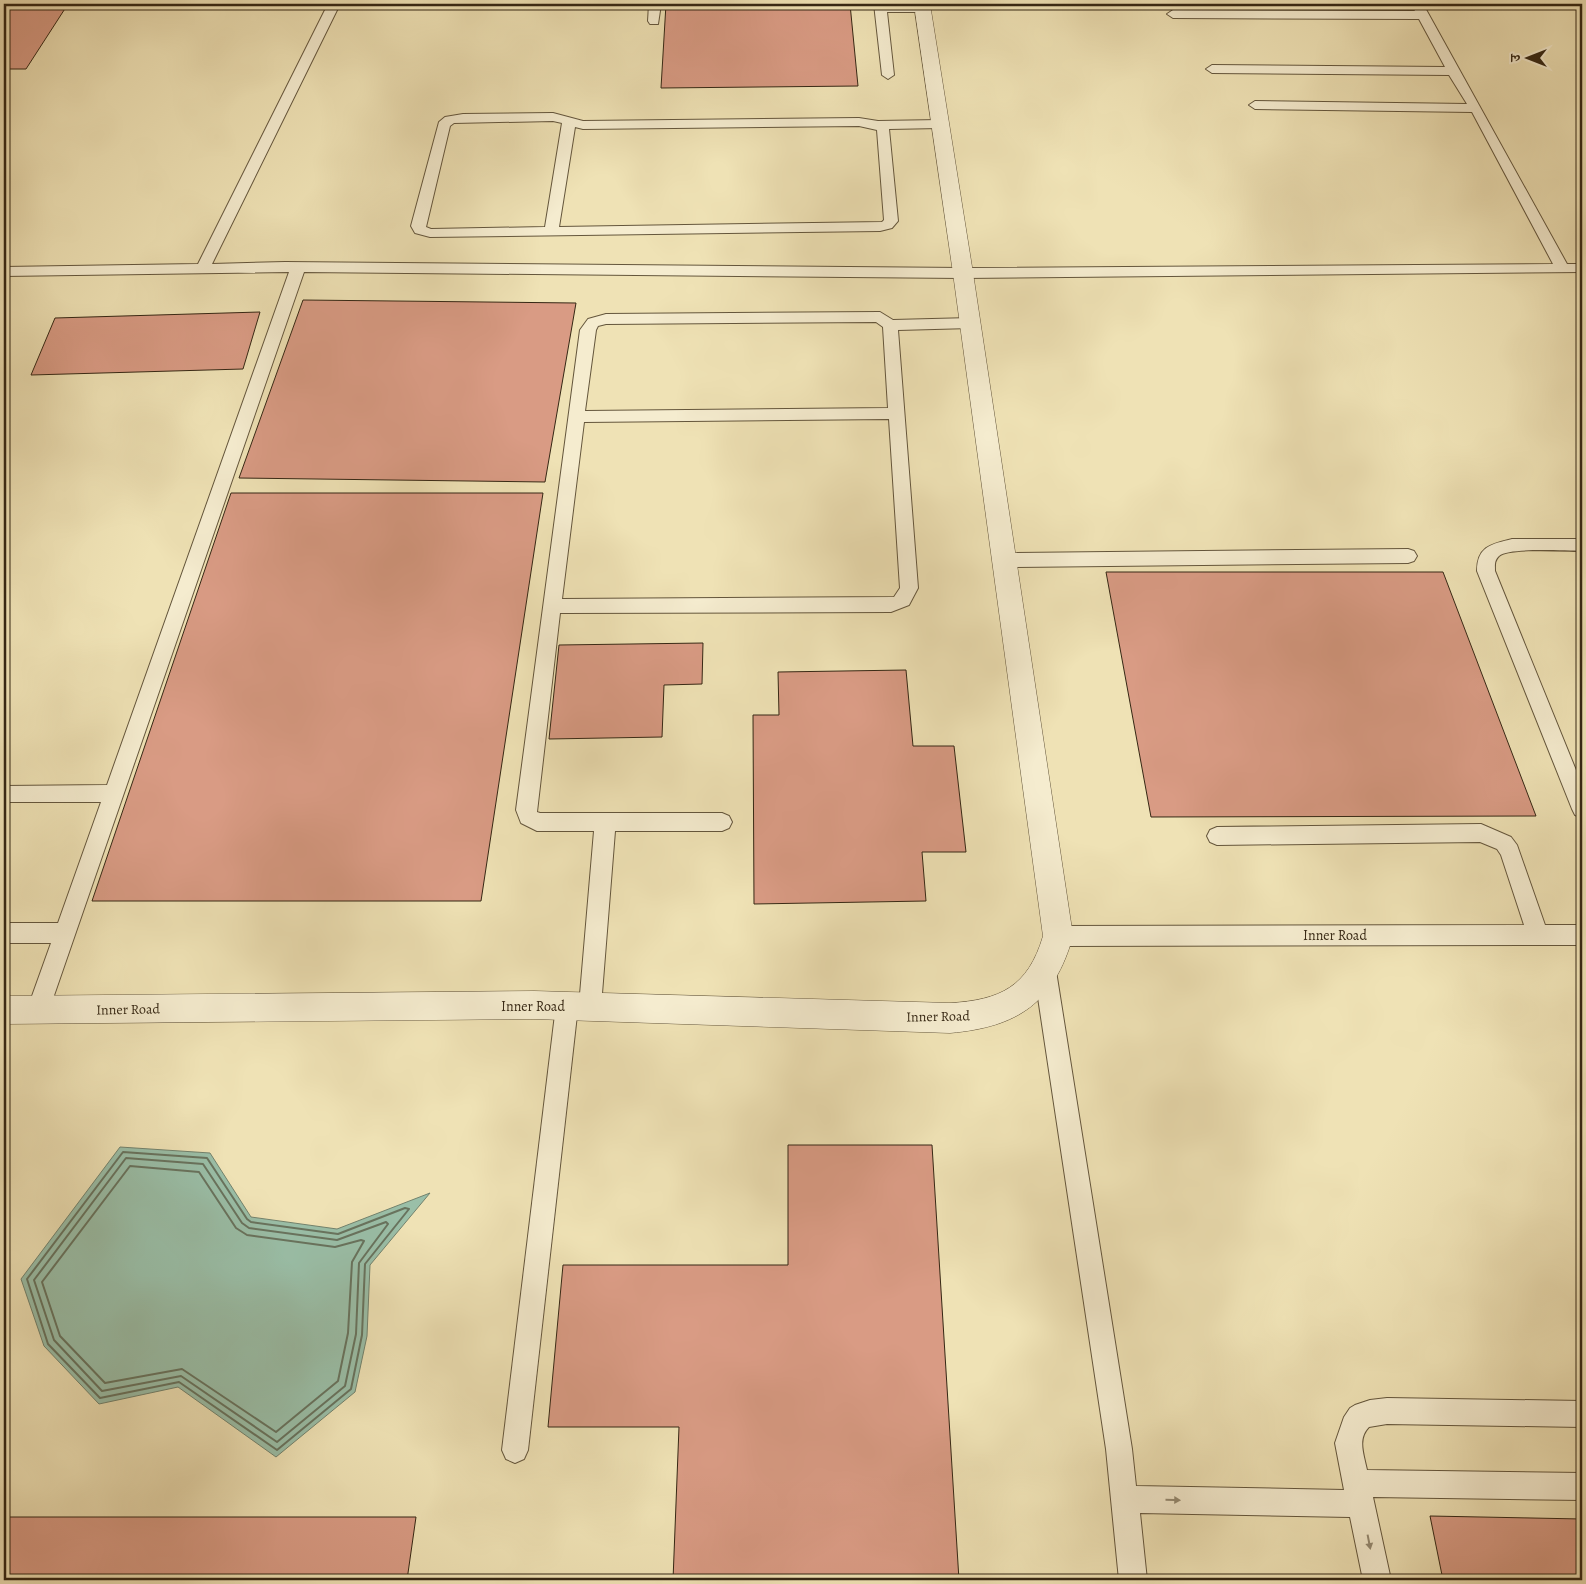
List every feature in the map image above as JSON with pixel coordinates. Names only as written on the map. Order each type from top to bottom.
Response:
[{"type":"street","points":[[922,6],[963,273],[1058,936]]},
{"type":"street","name":"Inner Road","points":[[4,1011],[578,1006],[950,1018],[984,1015],[1012,1004],[1031,988],[1045,971],[1054,955],[1058,936]]},
{"type":"lane","points":[[203,268],[334,4]]},
{"type":"lane","points":[[654,20],[655,4]]},
{"type":"lane","points":[[888,76],[881,6],[922,6]]},
{"type":"lane","points":[[1173,14],[1420,9],[1563,268]]},
{"type":"lane","points":[[1212,69],[1453,71]]},
{"type":"lane","points":[[1255,105],[1476,108]]},
{"type":"lane","points":[[878,124],[883,129],[891,221],[887,225],[430,233],[423,232],[418,226],[444,125],[450,120],[463,118],[553,117],[570,122],[593,124],[859,122],[878,124],[940,124]]},
{"type":"lane","points":[[551,231],[570,122]]},
{"type":"lane","points":[[38,1010],[298,268]]},
{"type":"lane","points":[[4,271],[298,268],[963,273],[1582,268]]},
{"type":"lane","points":[[722,822],[537,822],[528,817],[526,810],[588,330],[593,322],[606,320],[826,316],[880,317],[890,325],[970,323]]},
{"type":"lane","points":[[552,606],[891,605],[902,603],[907,596],[909,588],[890,325]]},
{"type":"lane","points":[[576,417],[897,413]]},
{"type":"lane","points":[[1582,545],[1512,545],[1494,550],[1486,561],[1486,571],[1582,809]]},
{"type":"lane","points":[[1004,560],[1408,556]]},
{"type":"lane","points":[[4,794],[114,793]]},
{"type":"lane","points":[[516,1450],[605,823]]},
{"type":"lane","points":[[1217,836],[1481,833],[1504,843],[1510,851],[1538,935]]},
{"type":"lane","points":[[4,934],[64,933]]},
{"type":"lane","name":"Inner Road","points":[[1058,936],[1582,935]]},
{"type":"lane","points":[[1045,971],[1120,1449],[1133,1580]]},
{"type":"lane","points":[[1377,1580],[1348,1443],[1354,1422],[1364,1413],[1387,1411],[1582,1414]]},
{"type":"lane","points":[[1125,1499],[1582,1487]]},
{"type":"water","points":[[120,1147],[210,1153],[251,1217],[337,1229],[430,1193],[370,1265],[367,1336],[355,1392],[276,1457],[178,1387],[99,1404],[44,1346],[21,1279]]},
{"type":"building","points":[[4,4],[68,4],[26,69],[4,69]]},
{"type":"building","points":[[666,4],[850,4],[858,86],[661,88]]},
{"type":"building","points":[[303,300],[576,303],[545,482],[239,478]]},
{"type":"building","points":[[260,312],[243,369],[31,375],[55,318]]},
{"type":"building","points":[[231,493],[543,493],[481,901],[92,901]]},
{"type":"building","points":[[1106,572],[1443,572],[1536,816],[1151,817]]},
{"type":"building","points":[[703,643],[702,684],[664,685],[662,737],[549,739],[559,645]]},
{"type":"building","points":[[906,670],[913,746],[954,746],[966,852],[922,852],[926,901],[754,904],[753,715],[779,715],[778,672]]},
{"type":"building","points":[[788,1145],[932,1145],[959,1580],[673,1580],[679,1427],[548,1427],[563,1265],[788,1265]]},
{"type":"building","points":[[1430,1516],[1582,1519],[1582,1580],[1443,1580]]},
{"type":"building","points":[[4,1517],[416,1517],[407,1580],[4,1580]]}]
